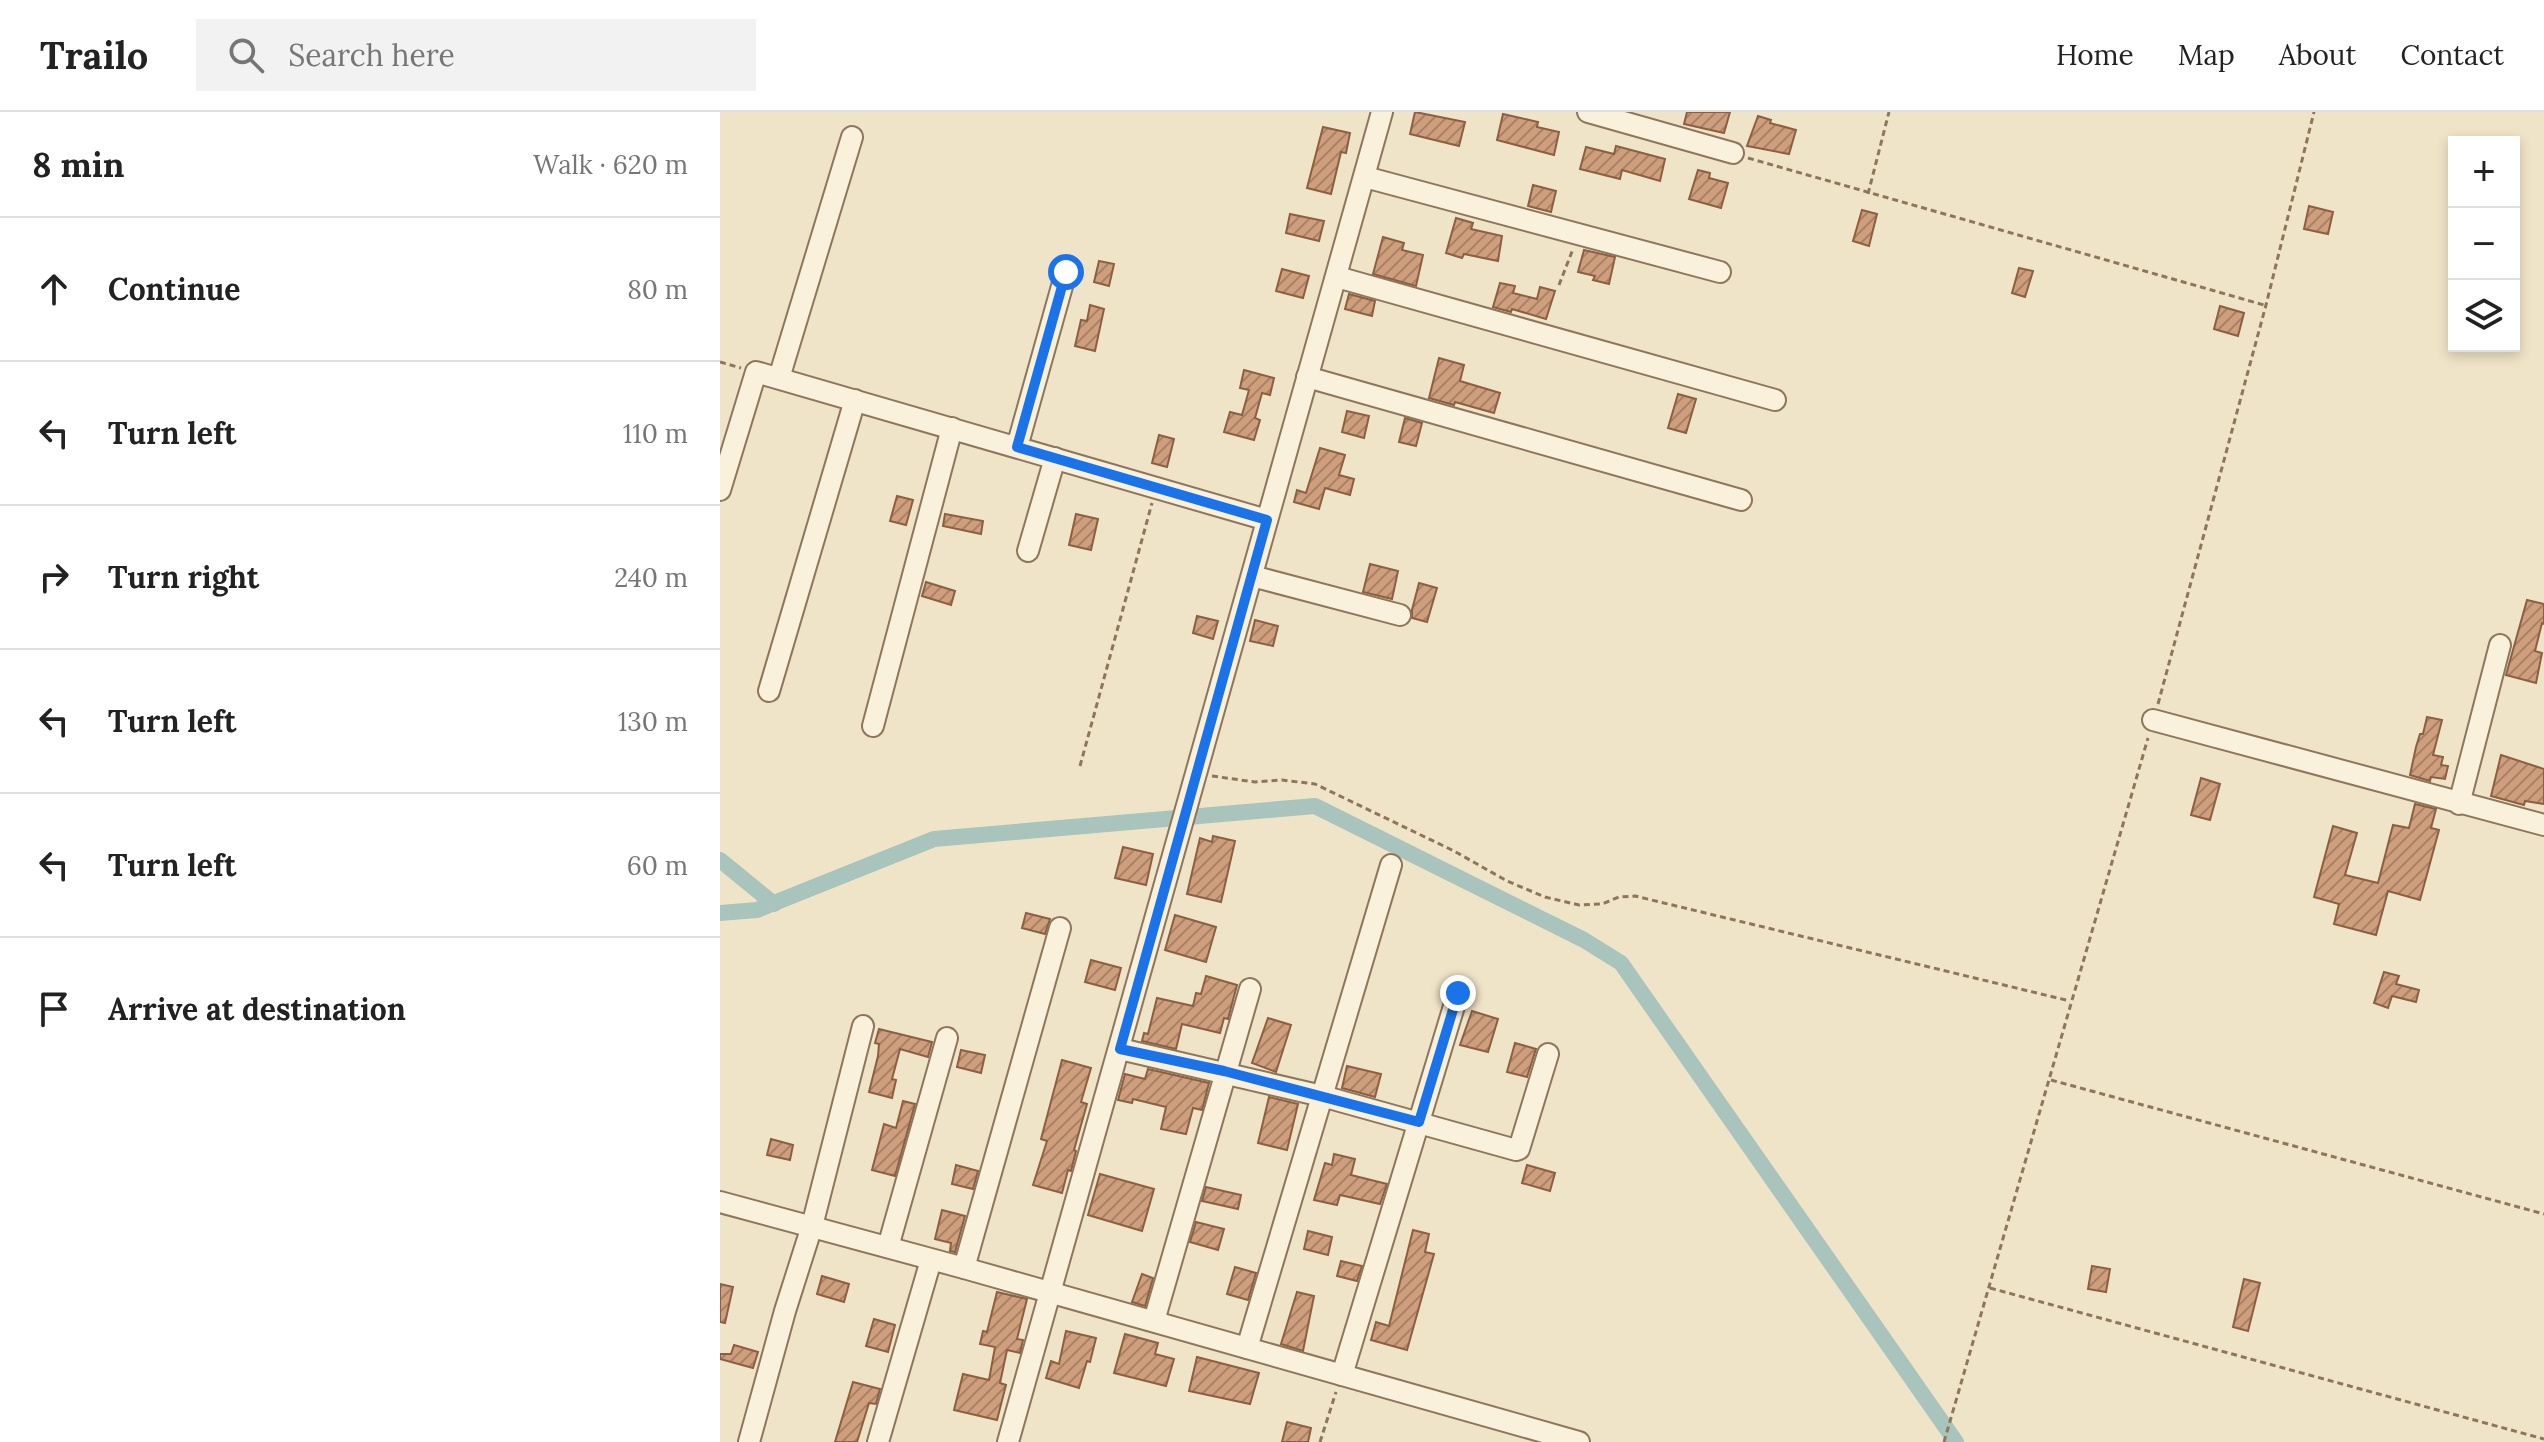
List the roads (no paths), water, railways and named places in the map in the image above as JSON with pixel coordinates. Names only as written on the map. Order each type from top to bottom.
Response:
[{"type":"street","points":[[1008,1442],[1382,112]]},
{"type":"street","points":[[1588,112],[1733,153]]},
{"type":"street","points":[[779,378],[852,137]]},
{"type":"street","points":[[1365,177],[1720,272]]},
{"type":"street","points":[[1017,447],[1066,272]]},
{"type":"street","points":[[1337,277],[1775,400]]},
{"type":"street","points":[[720,490],[756,372],[1267,520]]},
{"type":"street","points":[[1307,377],[1741,500]]},
{"type":"street","points":[[769,691],[855,400]]},
{"type":"street","points":[[873,726],[952,428]]},
{"type":"street","points":[[1028,551],[1055,458]]},
{"type":"street","points":[[1252,576],[1400,615]]},
{"type":"street","points":[[2459,804],[2500,645]]},
{"type":"street","points":[[2153,720],[2544,825]]},
{"type":"street","points":[[1247,1348],[1391,865]]},
{"type":"street","points":[[964,1268],[1060,928]]},
{"type":"street","points":[[1154,1321],[1250,989]]},
{"type":"street","points":[[1342,1375],[1458,993]]},
{"type":"street","points":[[749,1442],[812,1226],[863,1026]]},
{"type":"street","points":[[888,1247],[947,1038]]},
{"type":"street","points":[[1120,1049],[1224,1071],[1494,1145],[1519,1149],[1548,1054]]},
{"type":"street","points":[[720,1202],[1579,1442]]},
{"type":"street","points":[[878,1442],[931,1260]]},
{"type":"waterway","points":[[720,913],[757,910],[934,839],[1315,806],[1584,940],[1621,963],[1956,1442]]},
{"type":"waterway","points":[[720,860],[774,904]]}]
